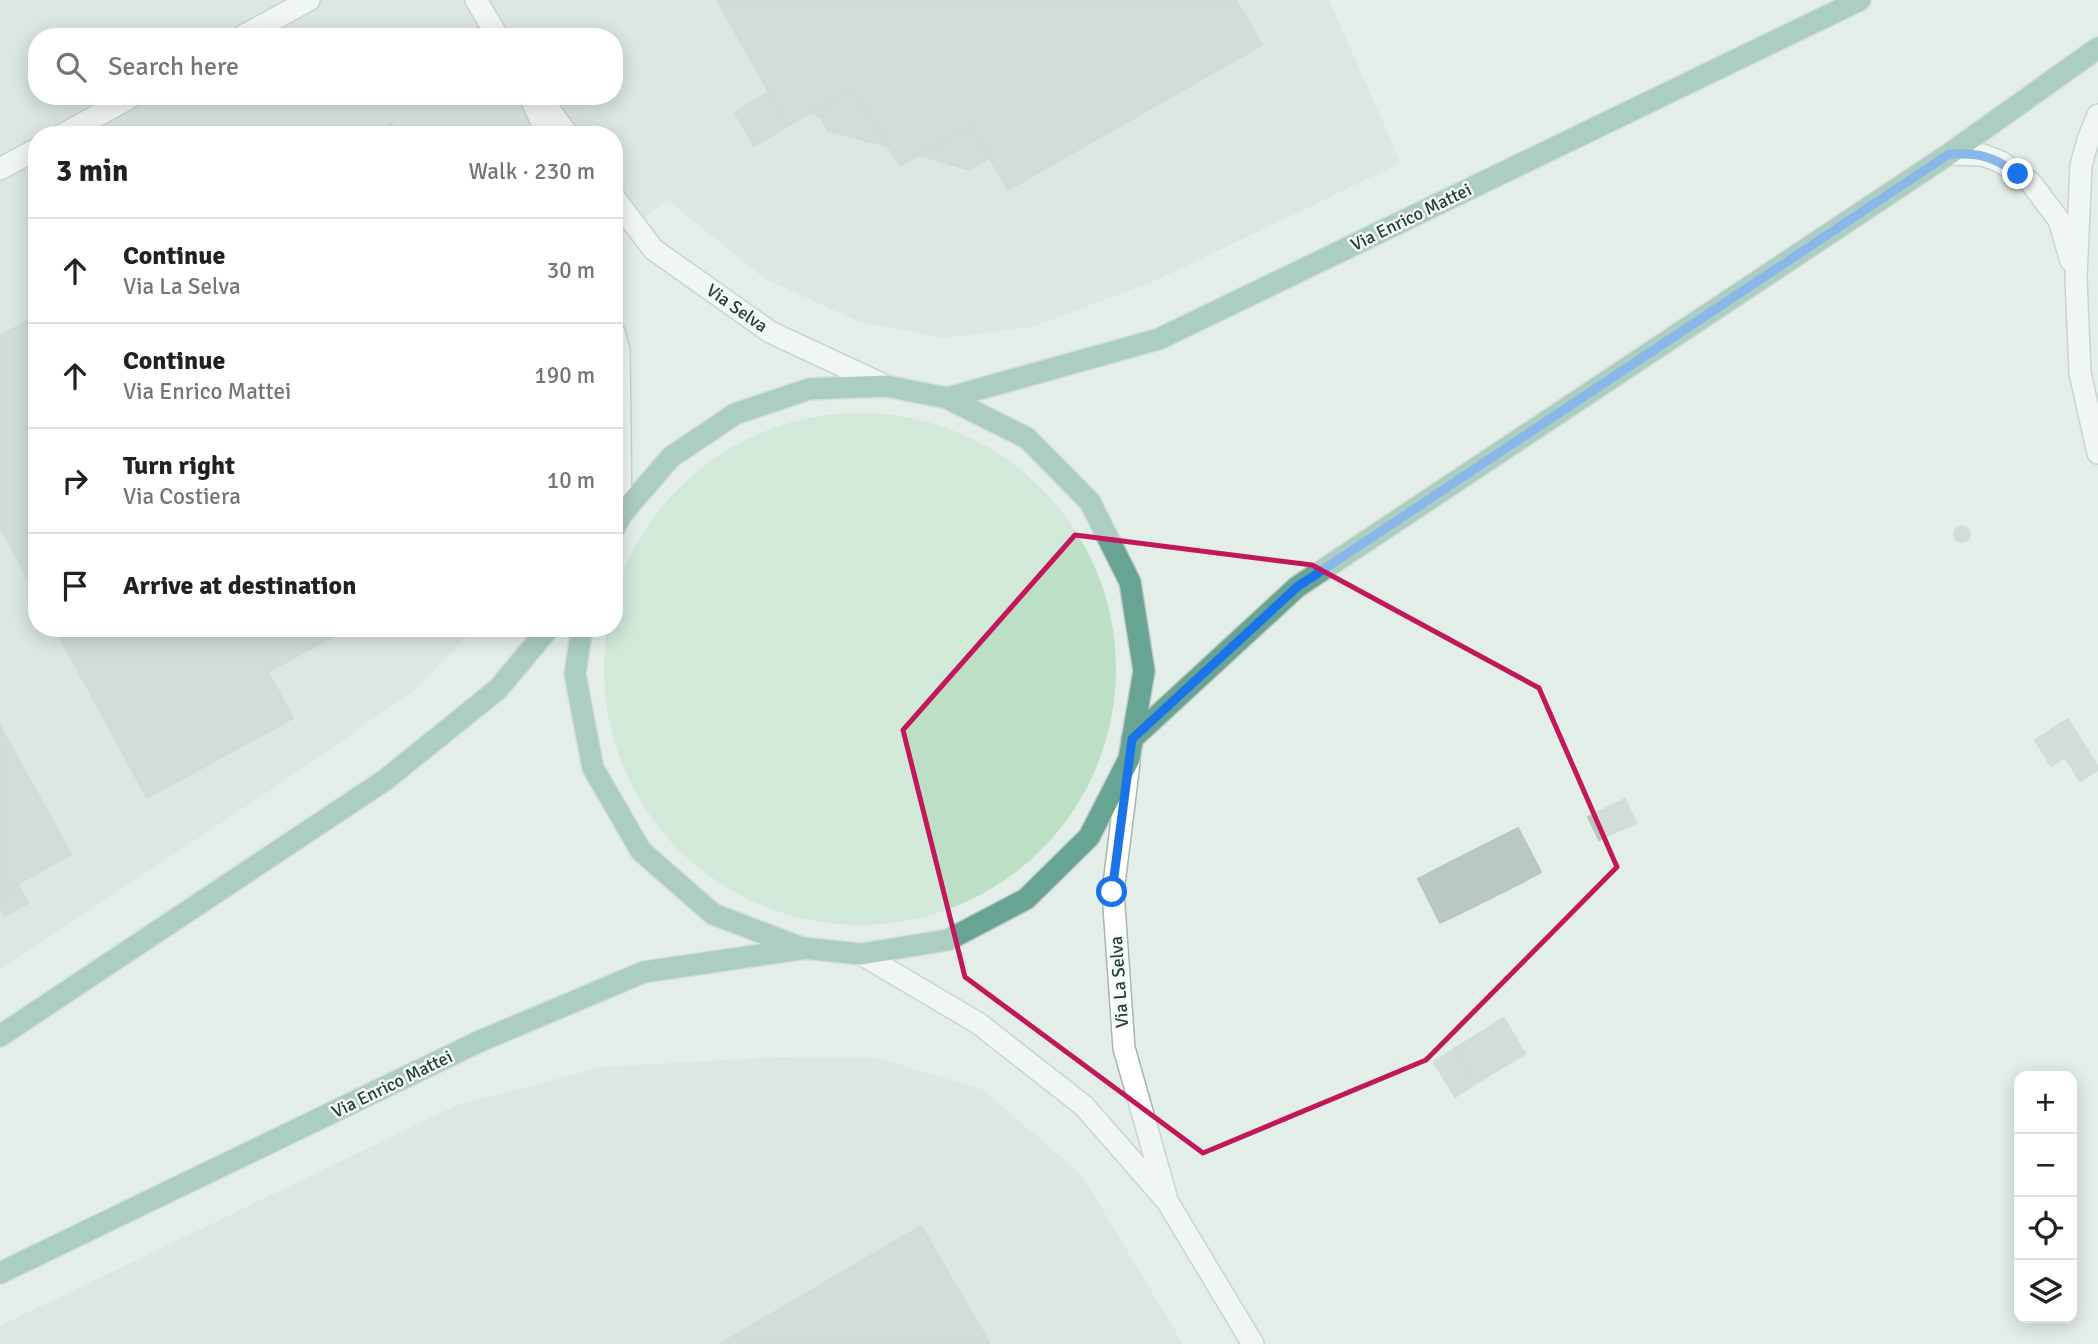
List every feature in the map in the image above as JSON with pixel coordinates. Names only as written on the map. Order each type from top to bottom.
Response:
[{"type":"main road","name":"Via Enrico Mattei","points":[[947,398],[1159,339],[1860,0]]},
{"type":"main road","points":[[1131,749],[1297,587],[1949,154],[2098,48]]},
{"type":"main road","points":[[581,637],[575,674],[593,768],[640,851],[713,914],[803,948],[861,954],[948,940],[1026,899],[1089,837],[1131,749],[1144,671],[1130,582],[1090,502],[1027,438],[947,398],[886,386],[809,389],[735,414],[671,457],[623,516]]},
{"type":"main road","points":[[0,1036],[385,780],[498,689],[541,637]]},
{"type":"main road","name":"Via Enrico Mattei","points":[[0,1273],[478,1042],[644,972],[803,948]]},
{"type":"street","points":[[258,28],[309,0]]},
{"type":"street","points":[[476,0],[493,28]]},
{"type":"street","points":[[78,126],[117,105]]},
{"type":"street","points":[[533,105],[544,126]]},
{"type":"street","points":[[546,105],[561,126]]},
{"type":"street","points":[[2098,115],[2081,165],[2076,279],[2080,373],[2098,453]]},
{"type":"street","points":[[0,169],[28,154]]},
{"type":"street","points":[[1949,154],[1983,155],[2001,162],[2031,183],[2059,220],[2076,279]]},
{"type":"street","name":"Via Selva","points":[[623,209],[653,249],[770,332],[886,386]]},
{"type":"street","name":"Via La Selva","points":[[1131,749],[1112,892],[1124,1048],[1167,1201]]},
{"type":"street","name":"Via La Selva","points":[[861,954],[978,1023],[1084,1106],[1167,1201],[1253,1344]]},
{"type":"highlighted area","points":[[1075,535],[1312,565],[1539,688],[1617,867],[1426,1060],[1203,1153],[965,977],[903,730]]},
{"type":"shaded area","points":[[0,0],[1329,0],[1401,163],[1157,280],[1032,327],[945,338],[860,322],[765,279],[667,200],[623,233],[623,126],[28,126],[28,637],[465,637],[416,689],[283,782],[0,970]]},
{"type":"shaded area","points":[[775,1057],[879,1058],[983,1090],[1082,1175],[1183,1344],[0,1344],[0,1326],[457,1105],[602,1067]]},
{"type":"green space","points":[[835,414],[885,414],[934,424],[981,443],[1022,471],[1058,507],[1086,548],[1105,595],[1115,644],[1115,694],[1105,743],[1086,790],[1058,831],[1022,867],[981,895],[934,914],[885,924],[835,924],[786,914],[739,895],[698,867],[662,831],[634,790],[615,743],[605,694],[606,637],[623,637],[623,574],[634,548],[662,507],[698,471],[739,443],[786,424]]},
{"type":"building","points":[[717,0],[1236,0],[1262,45],[1008,190],[971,126],[900,166],[852,89],[788,126]]},
{"type":"building","points":[[852,89],[890,147],[828,131],[821,117],[812,113]]},
{"type":"building","points":[[769,92],[788,126],[754,146],[735,112]]},
{"type":"building","points":[[971,126],[990,158],[969,170],[919,155]]},
{"type":"building","points":[[28,321],[28,578],[0,527],[0,336]]},
{"type":"building","points":[[1959,526],[1965,526],[1970,534],[1968,540],[1959,542],[1954,537],[1954,531]]},
{"type":"building","points":[[60,637],[249,637],[293,718],[147,798]]},
{"type":"building","points":[[249,637],[332,637],[268,672]]},
{"type":"building","points":[[2068,719],[2098,767],[2098,770],[2080,781],[2065,757],[2051,766],[2035,740]]},
{"type":"building","points":[[0,726],[71,854],[0,894]]},
{"type":"building","points":[[1625,799],[1636,823],[1599,840],[1588,817]]},
{"type":"building","points":[[1518,828],[1541,872],[1521,883],[1498,838]]},
{"type":"building","points":[[1498,838],[1521,883],[1461,913],[1437,869]]},
{"type":"building","points":[[1437,869],[1461,913],[1440,923],[1418,879]]},
{"type":"building","points":[[18,884],[28,903],[5,916],[0,907],[0,894]]},
{"type":"building","points":[[1504,1018],[1525,1054],[1475,1084],[1454,1049]]},
{"type":"building","points":[[1454,1049],[1475,1084],[1455,1097],[1434,1062]]},
{"type":"building","points":[[921,1226],[990,1344],[720,1344]]},
{"type":"route","points":[[1112,892],[1132,739],[1297,587],[1949,154],[1983,155],[2001,162],[2018,174]]}]
